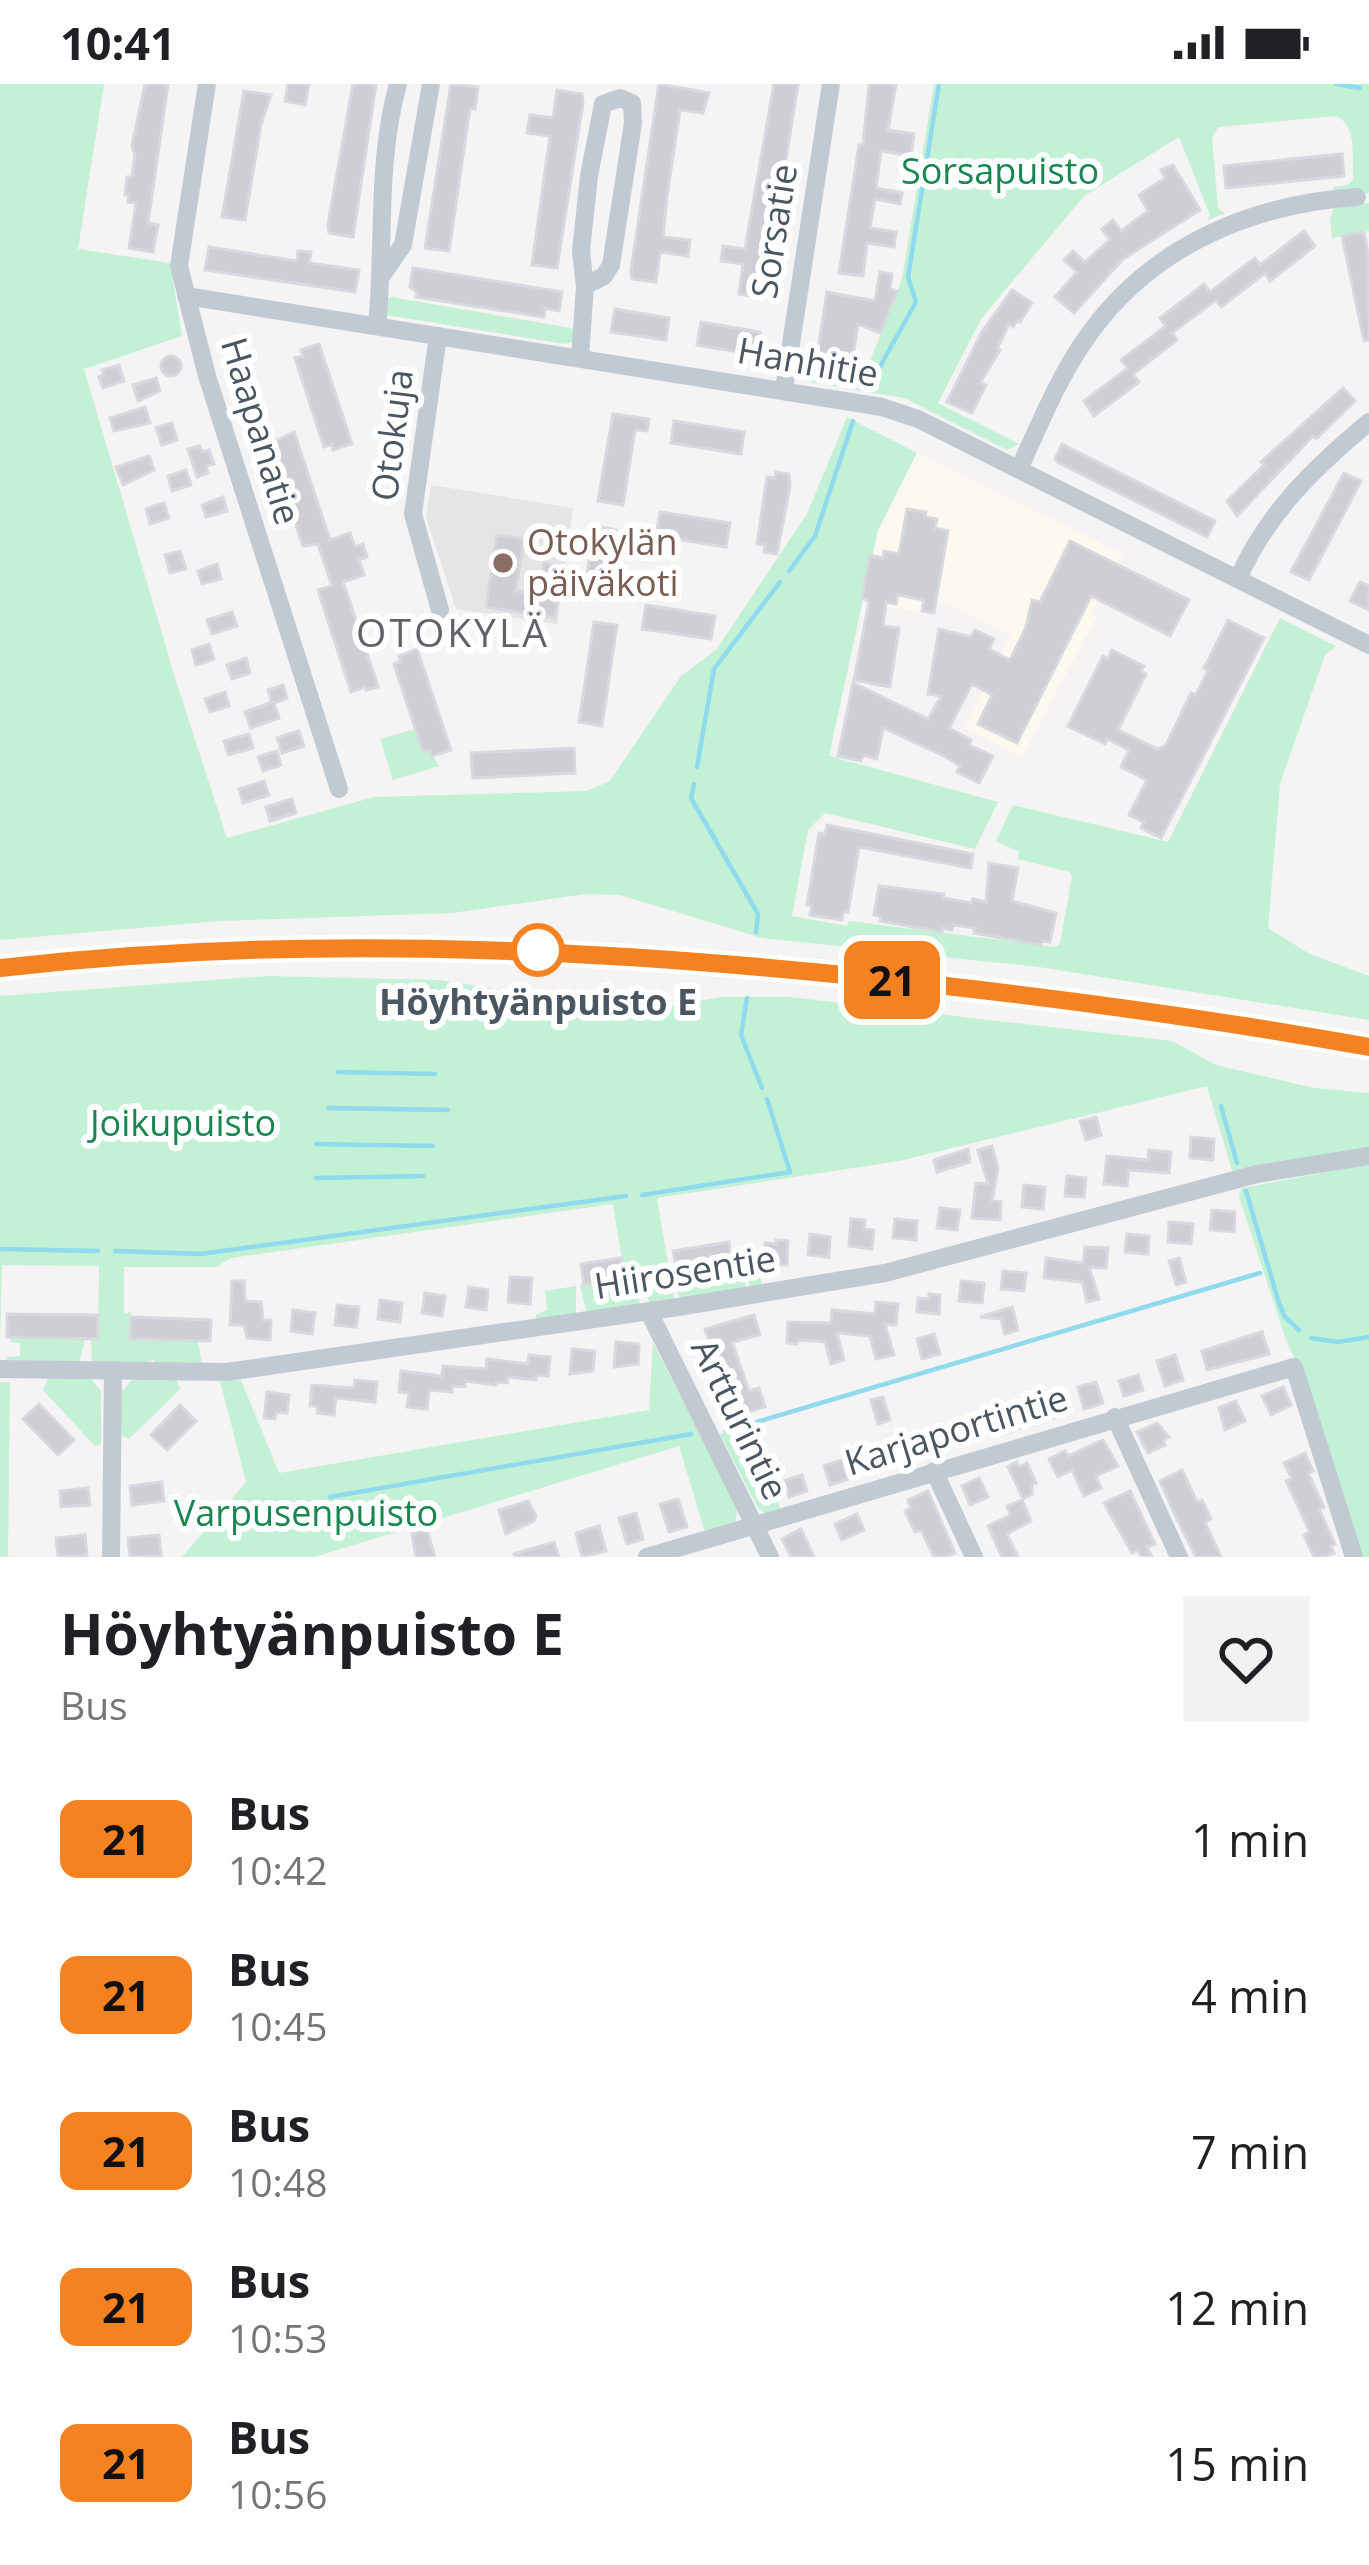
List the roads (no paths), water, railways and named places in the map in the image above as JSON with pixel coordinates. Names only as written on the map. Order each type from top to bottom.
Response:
[{"type":"main road","points":[[0,968],[239,950],[553,951],[997,990],[1369,1047]]},
{"type":"street","name":"Haapanatie","points":[[207,84],[179,266],[207,376],[339,790]]},
{"type":"street","points":[[377,326],[382,275],[380,201],[398,84]]},
{"type":"street","points":[[382,275],[403,245],[431,84]]},
{"type":"street","name":"Sorsatie","points":[[784,389],[831,84]]},
{"type":"street","points":[[580,358],[586,286],[581,251],[589,176],[603,104],[620,98],[632,104],[633,124],[611,265],[604,276],[586,286]]},
{"type":"street","points":[[1019,469],[1065,372],[1088,336],[1144,275],[1232,222],[1287,206],[1357,197]]},
{"type":"street","name":"Hanhitie","points":[[186,296],[882,407],[918,419],[1369,645]]},
{"type":"street","name":"Otokuja","points":[[438,336],[412,514],[440,610]]},
{"type":"street","points":[[1238,579],[1258,538],[1286,500],[1369,422]]},
{"type":"street","name":"Hiirosentie","points":[[0,1369],[227,1372],[649,1312],[885,1273],[1257,1174],[1369,1156]]},
{"type":"street","name":"Artturintie","points":[[649,1312],[770,1557]]},
{"type":"street","name":"Karjaportintie","points":[[646,1557],[1294,1367],[1354,1557]]},
{"type":"street","points":[[111,1557],[113,1371]]},
{"type":"street","points":[[1115,1417],[1179,1557]]},
{"type":"street","points":[[934,1471],[974,1557]]},
{"type":"waterway","points":[[868,388],[916,302],[908,277],[939,84]]},
{"type":"waterway","points":[[1336,84],[1360,88]]},
{"type":"waterway","points":[[789,571],[815,536],[853,421]]},
{"type":"waterway","points":[[697,767],[714,669],[780,582]]},
{"type":"waterway","points":[[694,784],[691,798],[758,914],[756,932]]},
{"type":"waterway","points":[[747,998],[741,1035],[762,1088]]},
{"type":"waterway","points":[[338,1072],[435,1074]]},
{"type":"waterway","points":[[642,1195],[790,1172],[767,1099]]},
{"type":"waterway","points":[[1221,1106],[1237,1163]]},
{"type":"waterway","points":[[328,1108],[448,1110]]},
{"type":"waterway","points":[[316,1144],[433,1146]]},
{"type":"waterway","points":[[316,1178],[423,1176]]},
{"type":"waterway","points":[[1246,1191],[1279,1303],[1299,1330]]},
{"type":"waterway","points":[[115,1251],[200,1254],[626,1196]]},
{"type":"waterway","points":[[0,1249],[98,1251]]},
{"type":"waterway","points":[[726,1431],[1260,1273]]},
{"type":"waterway","points":[[1311,1338],[1338,1342],[1369,1337]]},
{"type":"waterway","points":[[330,1497],[691,1434]]},
{"type":"place","name":"Otokylän päiväkoti","points":[[503,563]]},
{"type":"place","name":"Höyhtyänpuisto E","points":[[538,950]]},
{"type":"district","name":"OTOKYLÄ","points":[[453,633]]},
{"type":"park label","name":"Sorsapuisto","points":[[1000,171]]},
{"type":"park label","name":"Joikupuisto","points":[[183,1123]]},
{"type":"park label","name":"Varpusenpuisto","points":[[306,1513]]}]
